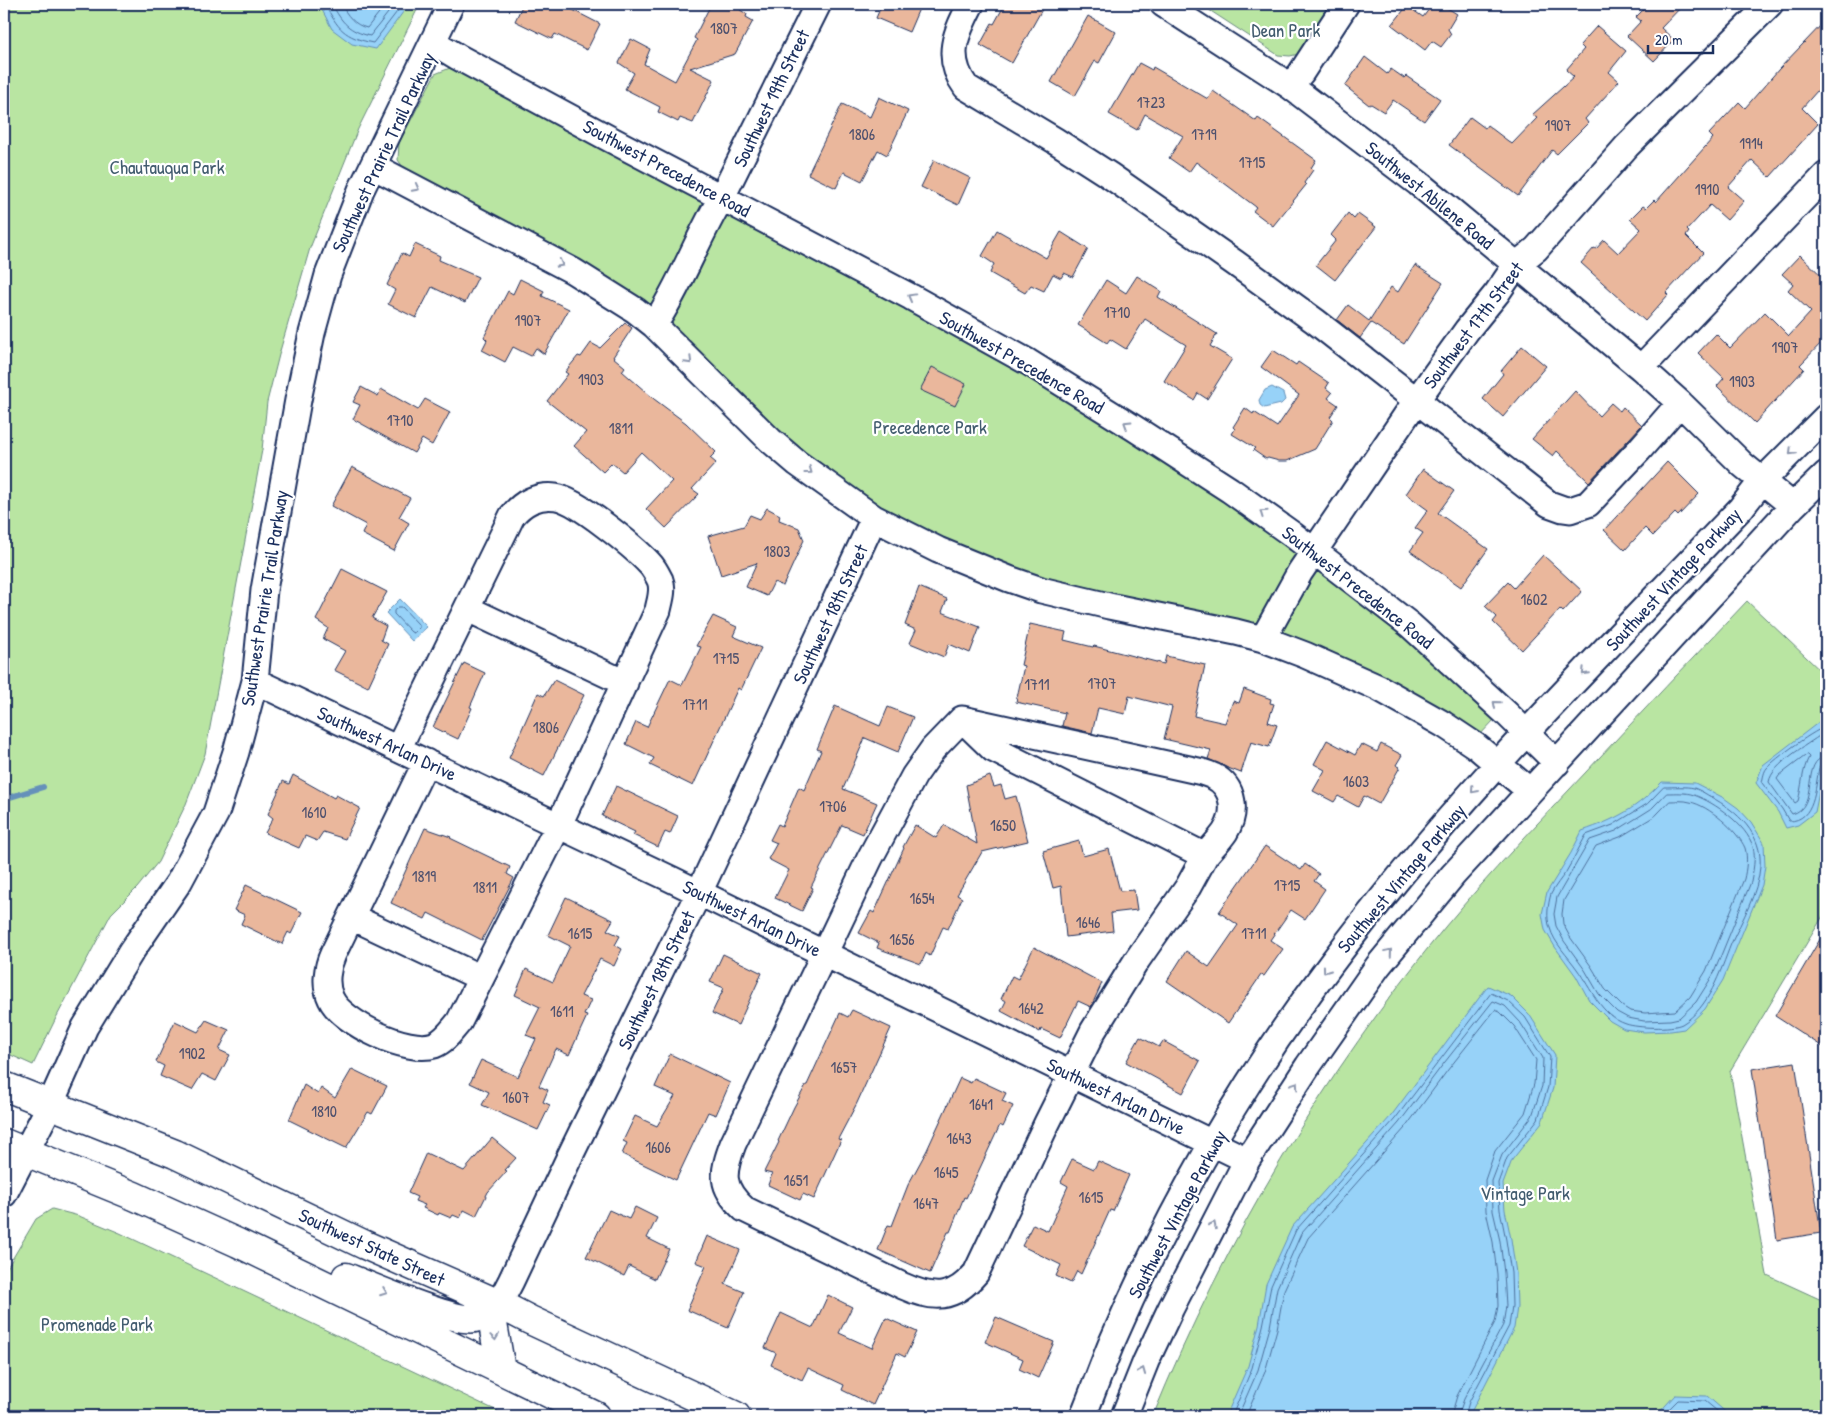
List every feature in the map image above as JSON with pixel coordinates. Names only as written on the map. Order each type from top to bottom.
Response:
[{"type":"main road","name":"Southwest State Street","points":[[4,1086],[175,1154],[365,1245],[498,1304],[736,1416]]},
{"type":"main road","points":[[15,1147],[134,1196],[238,1243],[596,1416]]},
{"type":"main road","points":[[238,1243],[315,1265],[462,1319],[474,1318],[498,1304]]},
{"type":"main road","points":[[498,1304],[493,1324],[501,1370]]},
{"type":"street","name":"Southwest Prairie Trail Parkway","points":[[4,1194],[15,1147],[50,1105],[85,1027],[131,952],[179,882],[216,813],[236,752],[254,681],[264,590],[298,400],[312,333],[328,274],[373,166],[451,4]]},
{"type":"street","name":"Southwest 19th Street","points":[[654,325],[665,309],[818,4]]},
{"type":"street","points":[[971,4],[962,20],[954,43],[953,55],[959,77],[966,87],[1056,141],[1170,216],[1315,322],[1549,504],[1570,510],[1588,504],[1680,404]]},
{"type":"street","name":"Southwest Abilene Road","points":[[1163,4],[1290,86],[1418,183],[1640,368],[1743,466],[1793,506]]},
{"type":"street","points":[[1290,86],[1301,73],[1346,4]]},
{"type":"street","name":"Southwest 17th Street","points":[[1263,639],[1300,572],[1416,401],[1516,265],[1536,249],[1628,146],[1770,4]]},
{"type":"street","name":"Southwest Precedence Road","points":[[433,42],[593,130],[911,297],[1028,362],[1222,485],[1315,550],[1410,625],[1507,714],[1557,763]]},
{"type":"street","points":[[373,166],[573,271],[635,310],[654,325],[770,440],[798,463],[874,518],[938,550],[1041,590],[1263,639],[1361,679],[1443,724],[1476,746],[1530,791]]},
{"type":"street","points":[[1640,368],[1826,175]]},
{"type":"street","name":"Southwest Vintage Parkway","points":[[1083,1416],[1111,1345],[1134,1294],[1160,1240],[1212,1144],[1270,1051],[1329,966],[1386,893],[1526,733],[1741,508],[1762,482],[1826,417]]},
{"type":"street","name":"Southwest Vintage Parkway","points":[[1124,1416],[1171,1308],[1247,1160],[1308,1066],[1378,966],[1453,875],[1793,506],[1826,474]]},
{"type":"street","points":[[398,749],[512,516],[520,506],[532,500],[546,497],[556,497],[575,504],[608,528],[650,564],[661,583],[662,597],[658,610],[558,825],[459,1022],[446,1037],[434,1045],[412,1046],[386,1038],[349,1019],[341,1013],[331,999],[327,985],[329,964],[426,762]]},
{"type":"street","name":"Southwest 18th Street","points":[[498,1304],[512,1281],[569,1158],[699,892],[874,518]]},
{"type":"street","points":[[468,609],[625,683]]},
{"type":"street","name":"Southwest Arlan Drive","points":[[254,681],[699,892],[1247,1160]]},
{"type":"street","points":[[962,720],[993,749],[1205,856]]},
{"type":"street","points":[[962,720],[1198,771],[1212,776],[1225,786],[1230,793],[1232,817],[1224,833],[1205,856],[1188,887],[1119,988],[1093,1031],[976,1273],[957,1292],[944,1296],[930,1296],[916,1292],[744,1209],[734,1199],[726,1185],[725,1171],[733,1144],[870,858],[914,776],[929,753],[962,720]]},
{"type":"street","points":[[352,917],[481,978]]},
{"type":"green space","name":"Chautauqua Park","points":[[4,4],[420,4],[358,129],[310,248],[280,351],[267,402],[262,450],[205,754],[186,804],[158,862],[137,888],[111,914],[33,1065],[4,1052]]},
{"type":"green space","name":"Dean Park","points":[[1200,4],[1336,4],[1299,54],[1290,56],[1278,55]]},
{"type":"green space","name":"Precedence Park","points":[[450,68],[462,70],[970,340],[1180,468],[1380,613],[1495,719],[1478,737],[1428,705],[1066,587],[937,539],[865,499],[781,438],[725,384],[405,170],[398,160],[399,143],[435,74]]},
{"type":"green space","name":"Vintage Park","points":[[1747,601],[1826,676],[1826,911],[1730,1071],[1767,1275],[1826,1302],[1826,1416],[1153,1416],[1181,1350],[1245,1223],[1318,1100],[1358,1041],[1445,927],[1479,887]]},
{"type":"green space","name":"Promenade Park","points":[[52,1209],[79,1216],[120,1233],[508,1416],[4,1416],[4,1273],[36,1219]]},
{"type":"water","points":[[319,4],[409,4],[376,49],[352,44],[332,29]]},
{"type":"water","points":[[1272,387],[1283,393],[1285,400],[1281,404],[1264,408],[1260,405],[1259,400],[1265,390]]},
{"type":"water","points":[[400,599],[427,627],[412,641],[386,613]]},
{"type":"water","points":[[1819,722],[1826,722],[1826,756],[1815,812],[1798,825],[1786,828],[1778,812],[1756,783],[1763,765]]},
{"type":"water","points":[[1662,782],[1695,783],[1724,798],[1738,808],[1751,822],[1764,843],[1765,866],[1762,885],[1723,980],[1705,1009],[1684,1029],[1644,1032],[1624,1029],[1610,1021],[1589,1000],[1576,976],[1545,930],[1542,914],[1547,892],[1582,831],[1626,812],[1644,799]]},
{"type":"water","points":[[1488,986],[1511,996],[1529,1014],[1555,1055],[1553,1088],[1542,1122],[1512,1160],[1503,1184],[1505,1210],[1516,1273],[1517,1307],[1514,1328],[1469,1416],[1226,1416],[1248,1366],[1259,1325],[1266,1284],[1292,1227],[1391,1116]]},
{"type":"water","points":[[1675,1395],[1707,1396],[1730,1416],[1656,1416]]},
{"type":"building","points":[[523,4],[561,4],[600,24],[587,50],[555,34],[552,39],[515,21]]},
{"type":"building","points":[[711,4],[742,4],[740,10],[753,21],[735,54],[690,68],[714,80],[693,123],[680,118],[678,122],[658,112],[660,107],[625,89],[634,73],[619,63],[631,39],[650,49],[644,64],[675,81],[697,40],[694,38]]},
{"type":"building","points":[[882,4],[921,4],[909,32],[876,18]]},
{"type":"building","points":[[1005,4],[1045,4],[1012,63],[980,45]]},
{"type":"building","points":[[1433,4],[1441,4],[1457,14],[1448,29],[1451,34],[1441,47],[1432,41],[1425,50],[1392,25],[1407,6],[1423,17]]},
{"type":"building","points":[[1649,4],[1684,4],[1661,28],[1674,40],[1654,61],[1627,36],[1641,21],[1636,17]]},
{"type":"building","points":[[1088,16],[1116,32],[1099,63],[1095,61],[1075,96],[1051,82]]},
{"type":"building","points":[[1826,20],[1826,81],[1802,108],[1818,124],[1770,177],[1752,160],[1728,187],[1744,201],[1727,220],[1710,205],[1687,230],[1689,232],[1686,236],[1703,253],[1666,293],[1668,295],[1645,321],[1581,263],[1604,240],[1618,253],[1641,229],[1630,219],[1643,206],[1646,208],[1654,200],[1656,202],[1713,138],[1709,134],[1739,102],[1745,108]]},
{"type":"building","points":[[1597,26],[1626,51],[1609,72],[1619,81],[1585,119],[1588,123],[1557,154],[1552,150],[1518,196],[1449,145],[1470,117],[1485,128],[1487,125],[1512,144],[1537,118],[1532,115],[1574,77],[1566,70],[1584,49],[1580,45]]},
{"type":"building","points":[[1365,57],[1387,74],[1391,69],[1404,78],[1406,76],[1440,99],[1424,121],[1393,100],[1384,112],[1371,104],[1369,105],[1345,86]]},
{"type":"building","points":[[1139,63],[1152,70],[1153,67],[1208,99],[1213,91],[1256,121],[1258,118],[1316,160],[1311,168],[1313,170],[1304,183],[1306,185],[1273,226],[1253,211],[1256,207],[1196,162],[1189,172],[1169,158],[1183,136],[1145,114],[1137,130],[1109,114]]},
{"type":"building","points":[[879,97],[908,111],[887,155],[878,150],[862,181],[844,172],[836,188],[808,174],[842,104],[870,117]]},
{"type":"building","points":[[934,160],[970,178],[958,205],[921,187]]},
{"type":"building","points":[[1348,213],[1354,219],[1358,214],[1376,227],[1335,280],[1316,265],[1336,240],[1331,235]]},
{"type":"building","points":[[997,230],[1046,258],[1061,232],[1088,249],[1073,277],[1064,273],[1061,278],[1053,274],[1044,291],[1031,285],[1025,293],[990,273],[994,264],[982,256]]},
{"type":"building","points":[[415,244],[440,256],[439,260],[478,277],[465,303],[432,287],[416,318],[388,304],[395,290],[387,285],[402,253],[409,257]]},
{"type":"building","points":[[1800,255],[1826,280],[1826,338],[1800,365],[1804,369],[1755,423],[1717,386],[1724,378],[1698,353],[1716,334],[1730,348],[1765,312],[1789,336],[1811,312],[1788,290],[1793,284],[1782,274]]},
{"type":"building","points":[[1415,265],[1443,283],[1404,344],[1371,323],[1360,338],[1337,320],[1348,305],[1369,321],[1391,287],[1398,292]]},
{"type":"building","points":[[1137,276],[1161,291],[1158,297],[1217,334],[1210,346],[1232,359],[1207,399],[1198,393],[1194,400],[1164,381],[1186,345],[1145,319],[1126,349],[1110,339],[1107,343],[1078,325],[1106,280],[1126,293]]},
{"type":"building","points":[[520,279],[544,291],[542,296],[569,309],[544,354],[536,348],[531,356],[513,347],[505,362],[482,350],[487,340],[484,337],[508,291],[513,294]]},
{"type":"building","points":[[625,323],[632,328],[613,357],[625,367],[622,371],[654,399],[686,423],[716,452],[710,458],[716,463],[692,489],[699,494],[666,528],[646,509],[672,481],[641,452],[623,472],[612,463],[603,472],[574,446],[586,432],[547,401],[568,374],[565,372],[578,356],[581,357],[591,343],[600,348]]},
{"type":"building","points":[[1522,346],[1546,366],[1503,417],[1483,399],[1503,374],[1501,371]]},
{"type":"building","points":[[1273,350],[1296,365],[1298,362],[1329,383],[1326,388],[1332,393],[1328,398],[1338,405],[1330,417],[1333,420],[1315,449],[1287,461],[1266,459],[1253,450],[1255,448],[1232,434],[1235,429],[1233,427],[1245,408],[1277,427],[1299,395],[1261,367]]},
{"type":"building","points":[[932,367],[966,384],[955,406],[920,390]]},
{"type":"building","points":[[361,387],[378,396],[381,389],[418,410],[425,399],[450,412],[432,445],[422,439],[414,453],[353,419],[360,405],[353,402]]},
{"type":"building","points":[[1575,391],[1599,416],[1611,403],[1620,411],[1623,407],[1642,425],[1589,482],[1557,451],[1553,456],[1532,439]]},
{"type":"building","points":[[1667,462],[1699,494],[1678,516],[1675,513],[1653,536],[1645,528],[1625,550],[1604,530]]},
{"type":"building","points":[[352,467],[410,498],[399,517],[409,523],[394,551],[362,534],[366,525],[331,506]]},
{"type":"building","points":[[1423,469],[1454,491],[1438,513],[1488,549],[1461,587],[1410,551],[1423,533],[1415,528],[1428,510],[1406,494]]},
{"type":"building","points":[[767,508],[780,515],[779,520],[799,528],[804,540],[783,586],[774,582],[767,596],[746,587],[757,563],[721,575],[708,536],[744,526],[750,515],[760,519]]},
{"type":"building","points":[[1543,555],[1582,591],[1563,612],[1560,609],[1522,650],[1493,622],[1497,617],[1485,606],[1508,582],[1514,588]]},
{"type":"building","points":[[342,569],[387,592],[372,618],[386,626],[381,640],[388,644],[368,687],[334,670],[345,651],[323,639],[328,628],[316,620]]},
{"type":"building","points":[[919,587],[947,599],[942,612],[980,627],[970,653],[949,644],[944,657],[910,643],[916,630],[905,625]]},
{"type":"building","points":[[713,616],[737,627],[733,636],[761,648],[741,690],[738,688],[693,786],[650,765],[654,758],[626,744],[636,722],[647,727],[670,679],[682,685],[701,647],[696,646]]},
{"type":"building","points":[[1030,624],[1066,632],[1064,640],[1164,664],[1166,656],[1205,665],[1194,716],[1225,723],[1233,701],[1239,703],[1244,689],[1271,699],[1270,703],[1274,704],[1268,722],[1277,725],[1269,747],[1251,742],[1241,773],[1208,759],[1211,750],[1164,739],[1172,707],[1129,696],[1125,714],[1098,708],[1092,733],[1062,726],[1065,713],[1016,702],[1024,666],[1021,665]]},
{"type":"building","points":[[464,663],[485,673],[458,739],[433,727]]},
{"type":"building","points":[[554,680],[584,695],[544,776],[509,758],[538,693],[544,696]]},
{"type":"building","points":[[835,706],[880,726],[888,707],[913,717],[898,752],[865,738],[843,789],[877,803],[863,834],[842,825],[811,887],[813,888],[802,911],[775,898],[789,870],[768,859],[777,843],[770,840],[778,824],[782,826],[799,787],[804,790],[821,751],[817,749]]},
{"type":"building","points":[[1327,740],[1355,755],[1361,744],[1377,752],[1381,744],[1402,755],[1396,765],[1400,767],[1379,804],[1364,796],[1358,807],[1338,796],[1334,802],[1313,791],[1325,770],[1314,764]]},
{"type":"building","points":[[293,775],[334,798],[336,795],[360,808],[345,839],[323,832],[317,841],[305,836],[299,848],[265,833],[273,818],[268,814],[283,781],[289,784]]},
{"type":"building","points":[[990,776],[994,787],[1001,785],[1005,799],[1016,796],[1028,841],[982,852],[957,895],[962,898],[948,929],[943,927],[930,956],[926,953],[921,964],[877,948],[879,943],[859,933],[871,911],[874,913],[903,847],[915,825],[936,838],[944,825],[977,844],[966,785]]},
{"type":"building","points":[[616,786],[678,816],[670,834],[665,832],[658,847],[633,835],[635,832],[602,816]]},
{"type":"building","points":[[425,828],[451,837],[510,867],[507,874],[514,878],[482,940],[428,913],[425,919],[391,903]]},
{"type":"building","points":[[1079,841],[1083,856],[1109,849],[1120,891],[1134,890],[1137,910],[1111,913],[1113,931],[1066,937],[1061,886],[1053,888],[1043,851]]},
{"type":"building","points":[[1265,846],[1301,870],[1305,864],[1319,874],[1314,881],[1325,889],[1305,919],[1291,910],[1270,940],[1283,949],[1264,976],[1261,975],[1228,1023],[1167,981],[1186,951],[1209,967],[1238,925],[1219,912]]},
{"type":"building","points":[[246,885],[302,912],[291,934],[288,932],[282,944],[241,924],[245,915],[234,910]]},
{"type":"building","points":[[566,897],[613,920],[607,930],[620,936],[615,945],[622,949],[614,966],[600,959],[581,996],[591,1000],[584,1015],[587,1016],[569,1055],[556,1049],[539,1086],[548,1090],[543,1102],[550,1105],[538,1130],[482,1105],[489,1092],[470,1083],[481,1060],[518,1077],[536,1039],[526,1035],[540,1007],[515,995],[526,969],[553,982],[570,946],[548,935]]},
{"type":"building","points":[[1826,929],[1826,1049],[1775,1016]]},
{"type":"building","points":[[1034,947],[1102,983],[1091,1007],[1078,1001],[1060,1038],[1041,1029],[1040,1032],[1001,1011],[1006,1001],[1001,999],[1012,976],[1018,979]]},
{"type":"building","points":[[723,954],[762,973],[738,1025],[712,1013],[724,988],[710,982]]},
{"type":"building","points":[[852,1010],[891,1028],[857,1103],[838,1139],[841,1140],[814,1199],[803,1194],[800,1200],[768,1185],[772,1174],[764,1172],[840,1013],[848,1017]]},
{"type":"building","points":[[206,1020],[229,1030],[219,1050],[230,1055],[216,1081],[202,1074],[192,1090],[160,1076],[164,1066],[156,1062],[175,1021],[198,1032]]},
{"type":"building","points":[[1140,1037],[1159,1047],[1163,1041],[1200,1061],[1183,1093],[1126,1062]]},
{"type":"building","points":[[670,1054],[730,1083],[716,1115],[708,1112],[676,1180],[622,1154],[627,1143],[623,1141],[635,1116],[657,1126],[675,1096],[655,1087]]},
{"type":"building","points":[[1795,1062],[1821,1233],[1777,1240],[1752,1069]]},
{"type":"building","points":[[352,1069],[387,1086],[372,1114],[368,1112],[346,1148],[289,1120],[304,1085],[318,1094],[321,1088],[335,1098]]},
{"type":"building","points":[[960,1078],[971,1083],[974,1078],[1006,1093],[1002,1101],[1013,1106],[1003,1127],[1000,1125],[966,1198],[964,1197],[950,1232],[948,1232],[930,1273],[878,1250],[888,1225],[892,1226],[908,1185],[927,1150]]},
{"type":"building","points":[[492,1138],[516,1158],[488,1192],[476,1216],[464,1210],[460,1218],[453,1215],[451,1218],[439,1213],[438,1215],[423,1208],[425,1205],[415,1201],[417,1197],[408,1193],[426,1153],[464,1171]]},
{"type":"building","points":[[1072,1159],[1094,1169],[1098,1161],[1129,1175],[1113,1211],[1110,1210],[1081,1274],[1077,1271],[1071,1283],[1056,1276],[1061,1265],[1022,1246],[1033,1224],[1048,1231],[1068,1186],[1061,1182]]},
{"type":"building","points":[[635,1207],[657,1218],[647,1238],[669,1249],[655,1279],[629,1266],[624,1276],[586,1257],[609,1210],[629,1219]]},
{"type":"building","points":[[707,1236],[740,1250],[725,1284],[744,1292],[728,1328],[687,1310],[706,1266],[696,1262]]},
{"type":"building","points":[[828,1295],[852,1307],[839,1333],[872,1348],[886,1318],[917,1332],[905,1357],[897,1353],[873,1405],[842,1390],[844,1385],[808,1368],[802,1380],[771,1365],[776,1353],[765,1348],[781,1313],[813,1328]]},
{"type":"building","points":[[996,1317],[1054,1342],[1038,1378],[1019,1369],[1023,1359],[985,1342]]},
{"type":"waterway","points":[[4,799],[43,787]]}]
